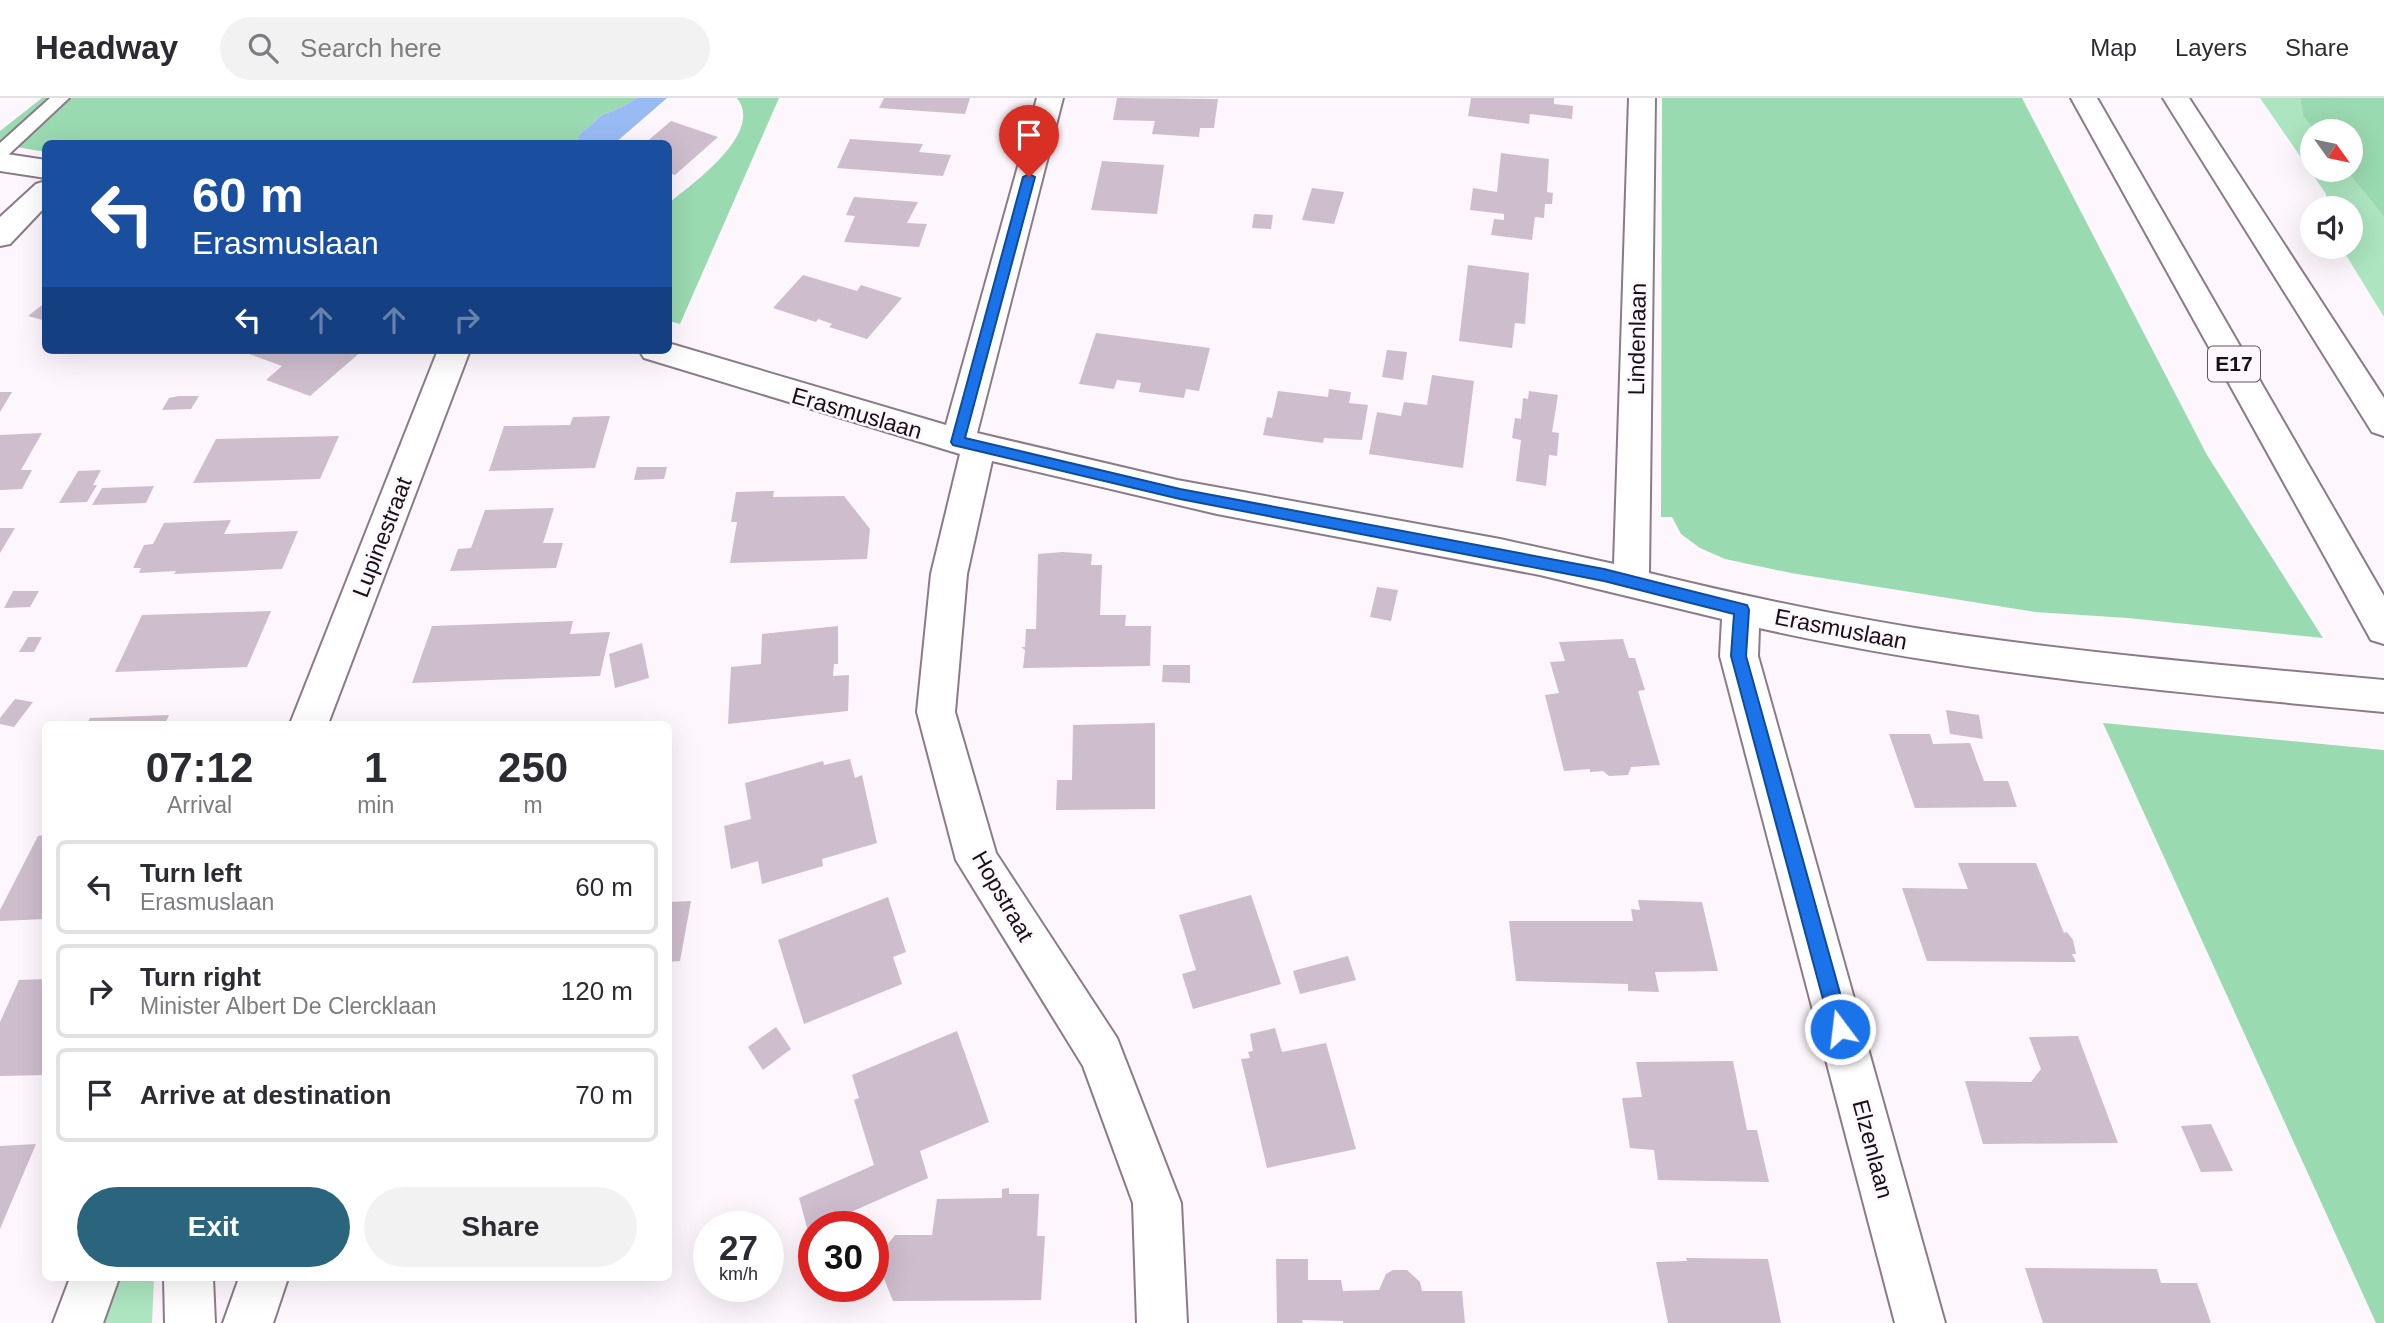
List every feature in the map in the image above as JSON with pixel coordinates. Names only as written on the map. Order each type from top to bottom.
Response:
[{"type":"main road","name":"Hopstraat","points":[[1050,98],[968,445],[948,574],[936,712],[977,860],[1101,1054],[1153,1191],[1157,1203],[1162,1323]]},
{"type":"main road","name":"Lindenlaan","points":[[1630,580],[1633,550],[1642,98]]},
{"type":"main road","name":"E17","points":[[2084,98],[2384,629]]},
{"type":"main road","points":[[2176,98],[2384,424]]},
{"type":"main road","points":[[0,162],[42,168]]},
{"type":"main road","points":[[0,237],[42,194]]},
{"type":"main road","name":"Lupinestraat","points":[[310,721],[452,354]]},
{"type":"main road","name":"Erasmuslaan","points":[[667,354],[794,396],[968,445],[1180,494],[1501,553],[1630,580],[1741,610],[1960,651],[2384,696]]},
{"type":"main road","name":"Elzenlaan","points":[[1741,610],[1739,656],[1920,1323]]},
{"type":"main road","points":[[78,1323],[94,1281]]},
{"type":"main road","points":[[190,1281],[190,1323]]},
{"type":"main road","points":[[248,1323],[263,1281]]},
{"type":"lane","points":[[0,153],[60,98]]},
{"type":"green space","points":[[42,98],[637,98],[602,115],[579,135],[579,140],[42,140],[42,151],[0,144],[0,131]]},
{"type":"green space","points":[[737,98],[779,98],[680,324],[672,322],[672,201],[722,157],[734,142],[741,127],[743,112]]},
{"type":"green space","points":[[1662,98],[2022,98],[2207,455],[2323,638],[2128,618],[2035,612],[1791,573],[1725,559],[1700,548],[1681,534],[1672,517],[1661,517]]},
{"type":"green space","points":[[2260,98],[2300,98],[2305,119],[2300,119],[2300,156]]},
{"type":"green space","points":[[2300,98],[2384,98],[2384,217],[2356,182],[2363,182],[2363,119],[2305,119]]},
{"type":"green space","points":[[2318,182],[2356,182],[2384,217],[2384,317],[2348,259],[2363,259],[2363,196],[2326,194]]},
{"type":"green space","points":[[2103,723],[2384,750],[2384,1323],[2376,1323]]},
{"type":"green space","points":[[108,1281],[154,1281],[152,1323],[92,1323]]},
{"type":"water","points":[[637,98],[667,98],[618,140],[579,140],[579,135],[602,115]]},
{"type":"building","points":[[884,98],[970,98],[965,114],[879,108]]},
{"type":"building","points":[[1117,98],[1218,99],[1214,128],[1200,128],[1199,137],[1152,134],[1155,121],[1113,120]]},
{"type":"building","points":[[1471,98],[1554,98],[1554,104],[1573,106],[1572,119],[1530,114],[1529,124],[1468,116]]},
{"type":"building","points":[[671,121],[718,137],[675,175],[672,174],[672,140],[649,140]]},
{"type":"building","points":[[850,139],[923,144],[919,152],[951,155],[943,176],[837,168]]},
{"type":"building","points":[[1501,153],[1549,159],[1547,192],[1553,193],[1552,204],[1545,204],[1544,218],[1535,217],[1532,240],[1491,235],[1494,219],[1504,220],[1504,214],[1470,210],[1473,188],[1497,192]]},
{"type":"building","points":[[1102,161],[1164,165],[1157,214],[1091,210]]},
{"type":"building","points":[[1312,188],[1344,192],[1334,224],[1302,220]]},
{"type":"building","points":[[854,197],[918,202],[907,223],[927,224],[919,247],[844,242],[855,216],[846,215]]},
{"type":"building","points":[[1254,214],[1273,215],[1271,229],[1252,228]]},
{"type":"building","points":[[1468,265],[1529,273],[1525,324],[1515,323],[1512,348],[1459,341]]},
{"type":"building","points":[[803,275],[857,291],[861,285],[902,298],[867,339],[829,327],[832,324],[818,319],[816,322],[773,308]]},
{"type":"building","points":[[42,305],[42,320],[28,316]]},
{"type":"building","points":[[1096,333],[1210,348],[1199,391],[1186,389],[1184,398],[1139,392],[1141,383],[1117,380],[1114,389],[1079,384]]},
{"type":"building","points":[[1387,350],[1407,352],[1403,380],[1382,377]]},
{"type":"building","points":[[249,354],[358,354],[310,396],[266,380],[282,366]]},
{"type":"building","points":[[1432,375],[1474,381],[1463,468],[1369,454],[1377,412],[1401,416],[1404,402],[1427,405]]},
{"type":"building","points":[[1329,389],[1351,392],[1349,403],[1368,405],[1362,440],[1324,438],[1323,443],[1263,435],[1267,417],[1272,418],[1278,391],[1328,397]]},
{"type":"building","points":[[1529,391],[1558,395],[1552,432],[1559,433],[1557,456],[1549,455],[1546,486],[1516,481],[1521,440],[1512,438],[1515,418],[1521,419],[1523,398],[1528,399]]},
{"type":"building","points":[[0,392],[12,392],[0,412]]},
{"type":"building","points":[[199,396],[191,409],[162,410],[169,398]]},
{"type":"building","points":[[610,416],[595,468],[489,471],[504,426],[570,425],[573,417]]},
{"type":"building","points":[[42,433],[21,470],[32,470],[22,489],[0,490],[0,435]]},
{"type":"building","points":[[339,436],[320,479],[193,483],[216,439]]},
{"type":"building","points":[[637,467],[667,467],[664,479],[634,480]]},
{"type":"building","points":[[101,470],[93,485],[97,485],[87,502],[59,503],[78,471]]},
{"type":"building","points":[[154,486],[146,503],[92,505],[102,488]]},
{"type":"building","points":[[774,491],[773,497],[844,496],[870,529],[867,559],[730,563],[737,522],[731,522],[736,492]]},
{"type":"building","points":[[554,508],[543,543],[563,543],[556,568],[450,571],[458,549],[471,548],[485,510]]},
{"type":"building","points":[[231,520],[224,534],[298,531],[282,569],[174,574],[176,571],[139,573],[141,568],[133,568],[144,545],[153,544],[164,523]]},
{"type":"building","points":[[0,528],[15,528],[0,553]]},
{"type":"building","points":[[1038,554],[1092,554],[1091,565],[1102,565],[1100,615],[1126,615],[1125,626],[1151,626],[1150,666],[1023,668],[1025,650],[1021,647],[1025,647],[1026,629],[1036,629]]},
{"type":"building","points":[[1377,587],[1398,590],[1391,621],[1370,617]]},
{"type":"building","points":[[13,591],[39,591],[30,607],[4,608]]},
{"type":"building","points":[[271,611],[247,667],[115,672],[142,615]]},
{"type":"building","points":[[573,621],[570,634],[610,632],[600,676],[412,683],[432,626]]},
{"type":"building","points":[[838,626],[838,664],[834,664],[833,676],[849,675],[848,711],[728,724],[731,667],[761,664],[762,634]]},
{"type":"building","points":[[28,637],[42,637],[34,652],[19,652]]},
{"type":"building","points":[[1623,639],[1629,658],[1635,658],[1645,690],[1638,691],[1660,765],[1631,767],[1628,775],[1609,776],[1603,771],[1590,772],[1590,769],[1564,771],[1545,695],[1559,693],[1550,662],[1565,661],[1559,642]]},
{"type":"building","points":[[642,643],[649,678],[615,688],[609,654]]},
{"type":"building","points":[[1163,665],[1190,665],[1190,683],[1162,682]]},
{"type":"building","points":[[15,699],[33,702],[14,727],[0,724],[0,718]]},
{"type":"building","points":[[1946,710],[1979,715],[1983,739],[1950,734]]},
{"type":"building","points":[[169,715],[166,721],[88,721],[90,718]]},
{"type":"building","points":[[1155,723],[1155,809],[1056,810],[1057,780],[1072,780],[1073,725]]},
{"type":"building","points":[[1889,734],[1930,734],[1933,744],[1970,743],[1984,781],[2008,781],[2017,807],[1915,808]]},
{"type":"building","points":[[850,759],[855,778],[862,775],[877,843],[822,859],[823,866],[762,884],[758,861],[731,869],[724,826],[751,819],[745,783],[823,761],[824,765]]},
{"type":"building","points":[[38,836],[42,836],[42,919],[0,921],[0,910]]},
{"type":"building","points":[[1958,863],[2036,863],[2064,933],[2067,932],[2073,940],[2076,954],[2072,954],[2076,962],[1927,961],[1902,888],[1968,889]]},
{"type":"building","points":[[1251,895],[1281,984],[1193,1009],[1182,974],[1196,970],[1179,915]]},
{"type":"building","points":[[888,897],[906,952],[893,957],[902,984],[804,1024],[778,940]]},
{"type":"building","points":[[1638,900],[1702,902],[1718,971],[1655,972],[1659,992],[1628,991],[1628,984],[1516,981],[1509,921],[1633,921],[1631,909],[1640,910]]},
{"type":"building","points":[[691,901],[680,961],[672,962],[672,902]]},
{"type":"building","points":[[1348,956],[1356,980],[1300,994],[1293,971]]},
{"type":"building","points":[[42,979],[42,1075],[0,1076],[0,1022],[19,980]]},
{"type":"building","points":[[776,1027],[791,1049],[763,1070],[748,1047]]},
{"type":"building","points":[[1275,1028],[1282,1052],[1326,1043],[1356,1149],[1267,1168],[1241,1059],[1250,1058],[1248,1052],[1253,1051],[1250,1034]]},
{"type":"building","points":[[957,1031],[989,1122],[920,1151],[928,1178],[853,1211],[803,1211],[799,1198],[874,1165],[854,1100],[859,1098],[852,1075]]},
{"type":"building","points":[[2078,1036],[2118,1143],[1983,1144],[1965,1081],[2031,1082],[2041,1069],[2029,1037]]},
{"type":"building","points":[[1733,1061],[1747,1130],[1757,1130],[1769,1182],[1658,1180],[1654,1150],[1630,1148],[1622,1098],[1642,1097],[1636,1062]]},
{"type":"building","points":[[2211,1124],[2233,1171],[2201,1172],[2181,1126]]},
{"type":"building","points":[[36,1144],[0,1229],[0,1146]]},
{"type":"building","points":[[1009,1188],[1009,1194],[1039,1194],[1037,1236],[1045,1236],[1041,1300],[893,1301],[889,1291],[889,1243],[895,1235],[932,1235],[937,1199],[1002,1198],[1002,1189]]},
{"type":"building","points":[[1686,1258],[1768,1259],[1781,1323],[1668,1323],[1656,1262],[1687,1261]]},
{"type":"building","points":[[1276,1259],[1308,1259],[1308,1280],[1341,1280],[1343,1291],[1379,1290],[1386,1274],[1393,1270],[1407,1270],[1420,1282],[1422,1291],[1462,1291],[1465,1323],[1343,1323],[1302,1320],[1303,1323],[1277,1323]]},
{"type":"building","points":[[2025,1268],[2157,1269],[2161,1283],[2197,1283],[2211,1323],[2043,1323]]},
{"type":"route","points":[[1029,177],[958,442],[1180,494],[1501,553],[1604,575],[1741,610],[1739,656],[1840,1029]]}]
